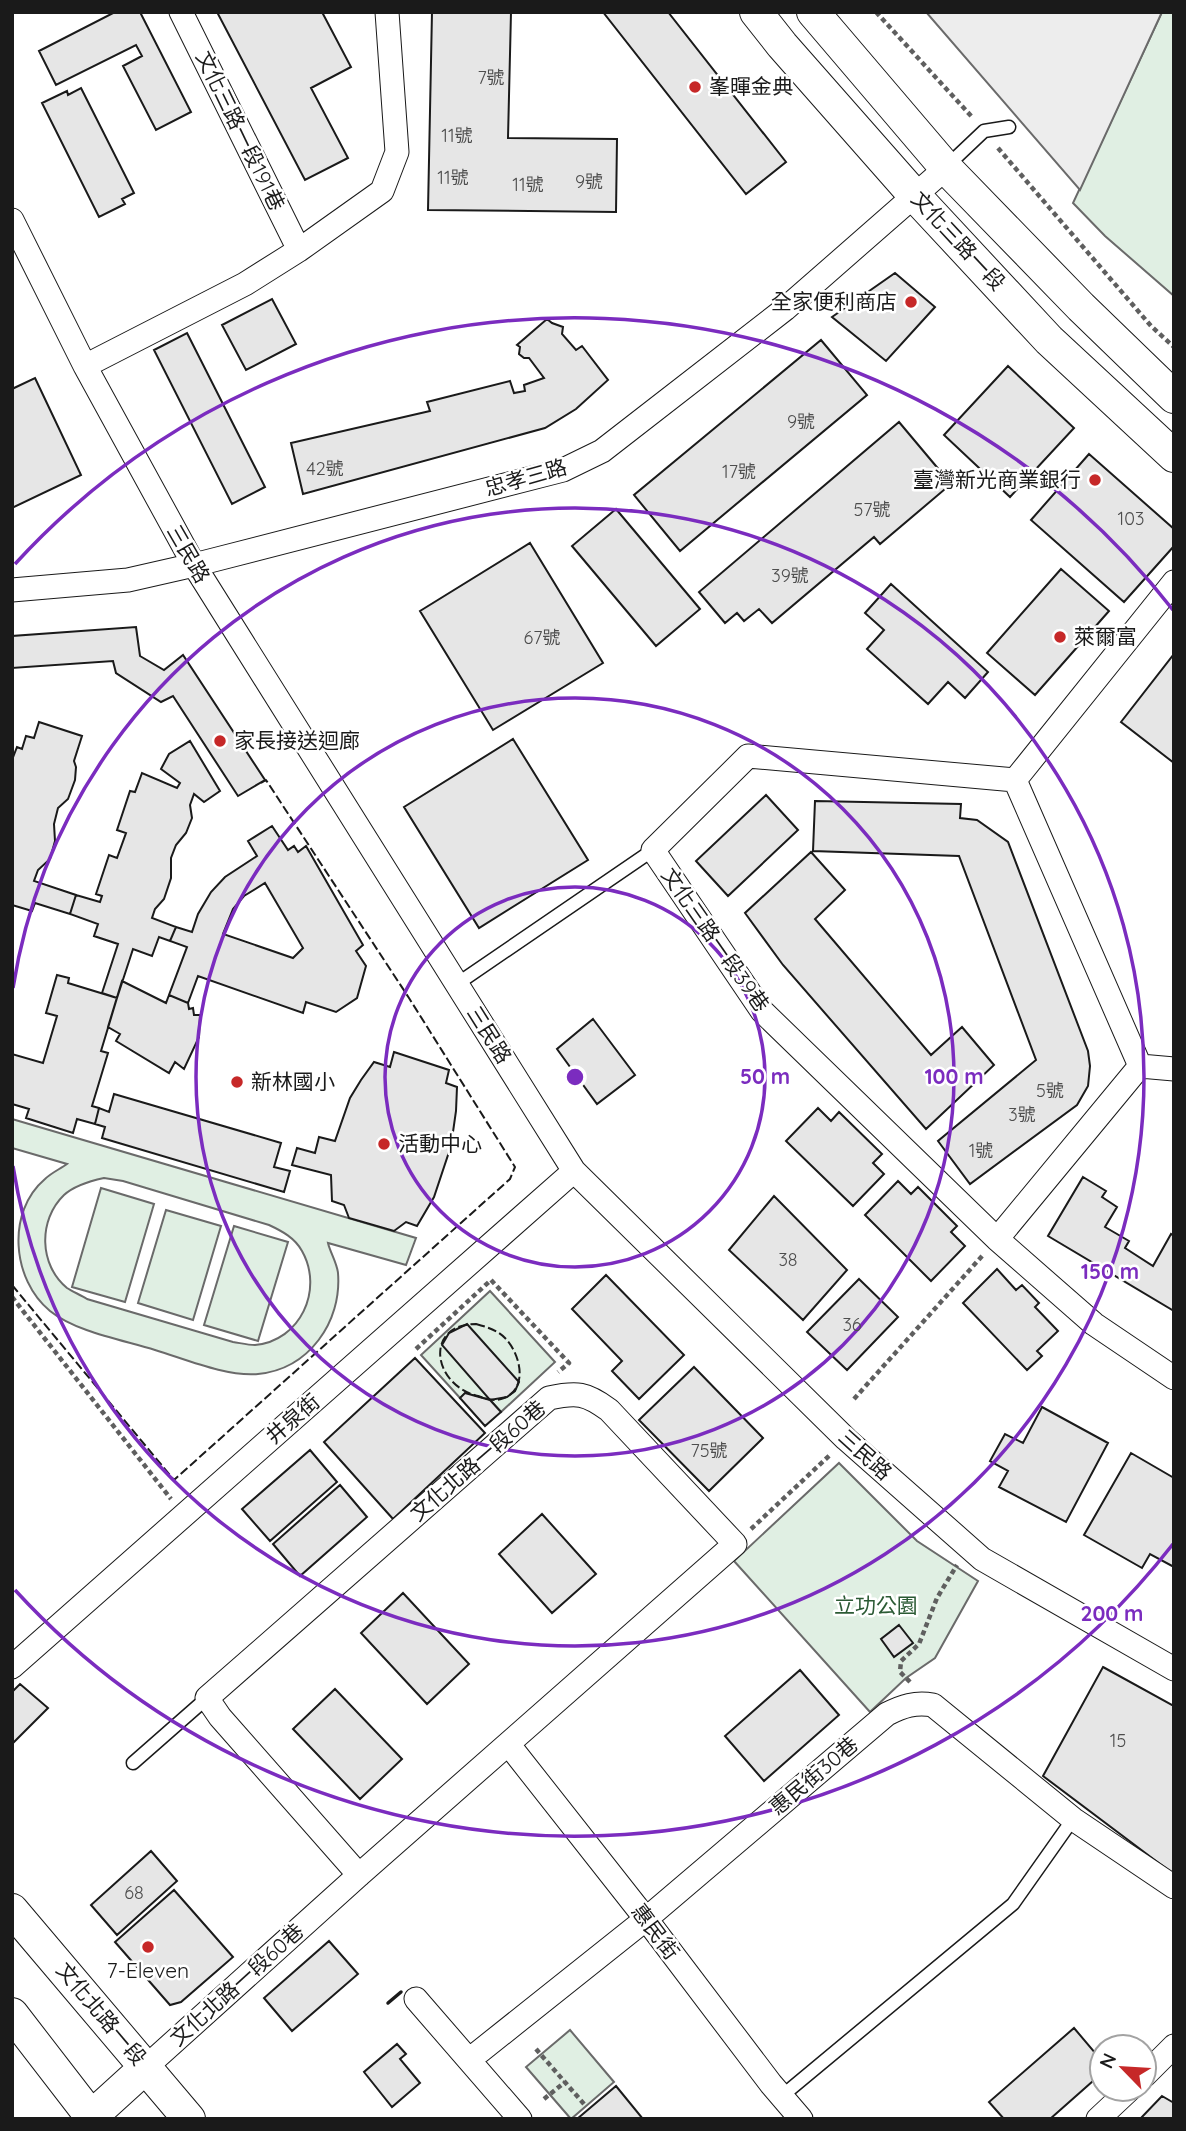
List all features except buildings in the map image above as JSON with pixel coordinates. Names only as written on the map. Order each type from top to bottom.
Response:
[{"type":"street","name":"文化三路一段191巷","points":[[181,12],[299,250]]},
{"type":"street","points":[[85,366],[245,284],[299,250],[382,191],[397,152],[387,12]]},
{"type":"street","name":"文化三路一段","points":[[756,12],[915,196],[1049,340],[1174,456]]},
{"type":"street","name":"文化三路一段","points":[[813,12],[946,168],[1081,307],[1174,397]]},
{"type":"street","name":"忠孝三路","points":[[12,590],[128,580],[563,470],[602,451],[785,309],[946,168]]},
{"type":"street","name":"三民路","points":[[14,226],[85,366],[194,565],[574,1171],[846,1439],[982,1559],[1174,1669]]},
{"type":"street","points":[[1140,1066],[1015,780],[1174,582]]},
{"type":"street","name":"文化三路一段39巷","points":[[1015,780],[748,756],[653,850],[762,1011],[997,1238],[1094,1324],[1174,1378]]},
{"type":"street","points":[[1140,1066],[1174,1069]]},
{"type":"street","points":[[997,1238],[1140,1066]]},
{"type":"street","name":"井泉街","points":[[12,1667],[574,1171]]},
{"type":"street","name":"文化北路一段60巷","points":[[146,2067],[359,1875],[735,1544],[610,1410],[594,1399],[572,1393],[549,1398],[207,1698]]},
{"type":"street","points":[[207,1698],[220,1717],[359,1875]]},
{"type":"street","name":"惠民街30巷","points":[[469,2060],[646,1919],[887,1714],[919,1702],[933,1705]]},
{"type":"street","points":[[933,1705],[1073,1819],[1174,1887]]},
{"type":"street","name":"惠民街","points":[[509,1745],[801,2119]]},
{"type":"street","name":"文化北路一段","points":[[12,1910],[189,2119]]},
{"type":"street","points":[[416,1999],[520,2119]]},
{"type":"street","points":[[12,2014],[91,2118],[146,2067]]},
{"type":"street","points":[[1158,2062],[1174,2046]]},
{"type":"street","points":[[1098,2119],[1115,2103]]},
{"type":"lane","points":[[946,168],[984,131],[1010,127]]},
{"type":"lane","points":[[457,984],[653,850]]},
{"type":"lane","points":[[133,1763],[207,1698]]},
{"type":"lane","points":[[782,2096],[1013,1904],[1073,1819]]},
{"type":"path","points":[[876,12],[984,131],[1152,326],[1174,347]]},
{"type":"path","points":[[854,1399],[997,1238]]},
{"type":"path","points":[[416,1349],[491,1280],[569,1363],[553,1377]]},
{"type":"path","points":[[12,1297],[171,1500]]},
{"type":"path","points":[[735,1544],[834,1451]]},
{"type":"path","points":[[933,1705],[900,1672],[901,1661],[919,1644],[937,1598],[958,1563]]},
{"type":"path","points":[[536,2049],[584,2104]]},
{"type":"path","points":[[544,2099],[565,2081]]},
{"type":"green space","points":[[1162,12],[1174,12],[1174,296],[1105,236],[1073,203]]},
{"type":"green space","points":[[12,1119],[416,1238],[406,1265],[328,1243],[338,1273],[338,1291],[328,1325],[319,1340],[293,1363],[276,1370],[258,1374],[233,1373],[86,1330],[50,1311],[37,1298],[21,1264],[19,1227],[32,1193],[47,1177],[67,1164],[12,1148]],"holes":[[[104,1178],[123,1181],[269,1225],[292,1239],[302,1251],[310,1282],[309,1297],[295,1324],[271,1341],[255,1345],[244,1344],[87,1299],[67,1288],[51,1267],[45,1242],[46,1229],[56,1205],[64,1195],[83,1184]]]},
{"type":"green space","points":[[101,1188],[154,1204],[125,1302],[72,1287]]},
{"type":"green space","points":[[166,1210],[221,1226],[193,1320],[138,1303]]},
{"type":"green space","points":[[234,1226],[288,1242],[258,1341],[204,1325]]},
{"type":"green space","points":[[490,1291],[555,1362],[501,1412],[490,1400],[465,1393],[460,1398],[421,1355]]},
{"type":"green space","name":"立功公園","points":[[839,1463],[917,1541],[978,1581],[935,1658],[906,1678],[870,1712],[734,1561]]},
{"type":"green space","points":[[570,2030],[614,2082],[571,2119],[526,2067]]},
{"type":"shaded area","points":[[926,12],[1162,12],[1080,190]]},
{"type":"fence","points":[[12,1285],[174,1480],[510,1179],[515,1167],[409,998],[266,780],[261,783]]},
{"type":"fence","points":[[476,1324],[502,1335],[515,1352],[520,1370],[519,1379],[517,1387],[504,1398],[487,1399],[463,1390],[451,1380],[443,1368],[440,1356],[442,1344],[448,1334],[459,1327],[476,1324]]},
{"type":"wall","points":[[388,2003],[401,1992]]},
{"type":"place","name":"峯暉金典","points":[[695,87]]},
{"type":"place","name":"全家便利商店","points":[[911,302]]},
{"type":"place","name":"臺灣新光商業銀行","points":[[1095,480]]},
{"type":"place","name":"萊爾富","points":[[1060,637]]},
{"type":"place","name":"家長接送迴廊","points":[[220,741]]},
{"type":"place","name":"新林國小","points":[[237,1082]]},
{"type":"place","name":"活動中心","points":[[384,1144]]},
{"type":"place","name":"7-Eleven","points":[[148,1947]]}]
